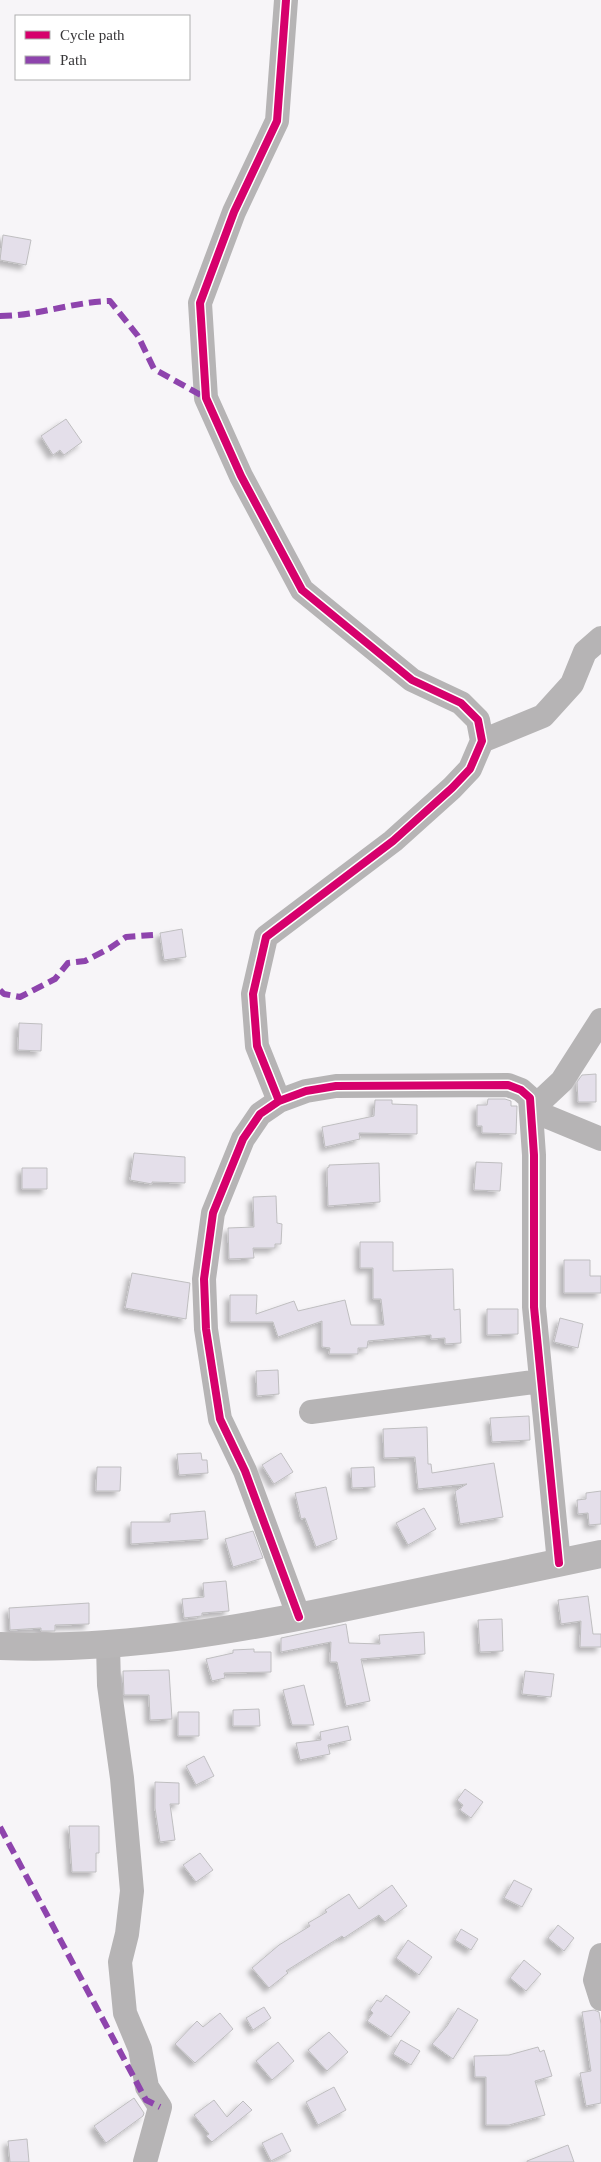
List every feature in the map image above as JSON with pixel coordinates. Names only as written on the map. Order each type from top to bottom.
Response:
[{"type":"main road","points":[[0,1646],[43,1648],[108,1646],[300,1617],[601,1554]]},
{"type":"street","points":[[280,1101],[257,1046],[253,994],[266,937],[393,841],[445,794],[470,769],[482,741],[478,720],[461,703],[412,680],[302,590],[241,476],[206,398],[200,303],[234,212],[276,122],[286,0]]},
{"type":"street","points":[[482,741],[543,716],[572,684],[585,652],[601,638]]},
{"type":"street","points":[[531,1110],[562,1081],[601,1020]]},
{"type":"street","points":[[300,1617],[245,1471],[220,1418],[206,1330],[204,1279],[214,1213],[243,1139],[260,1114],[280,1101],[306,1090],[336,1086],[508,1085],[526,1093],[530,1098],[534,1307],[559,1562]]},
{"type":"street","points":[[531,1110],[601,1139]]},
{"type":"street","points":[[311,1412],[542,1381]]},
{"type":"street","points":[[108,1646],[109,1685],[122,1778],[132,1891],[127,1934],[120,1962],[125,2013],[140,2049],[147,2087],[160,2107],[145,2162]]},
{"type":"street","points":[[601,1954],[595,1980],[601,1999]]},
{"type":"building","points":[[3,235],[31,240],[26,265],[0,260]]},
{"type":"building","points":[[66,419],[82,442],[64,455],[60,450],[53,455],[41,436]]},
{"type":"building","points":[[182,929],[186,957],[164,960],[160,933]]},
{"type":"building","points":[[19,1023],[42,1024],[41,1051],[18,1050]]},
{"type":"building","points":[[596,1074],[596,1102],[578,1102],[577,1082],[582,1075]]},
{"type":"building","points":[[488,1099],[505,1099],[511,1101],[511,1106],[517,1106],[516,1134],[482,1133],[482,1126],[477,1126],[477,1105],[487,1105]]},
{"type":"building","points":[[375,1100],[392,1100],[392,1104],[417,1105],[417,1134],[359,1133],[360,1139],[325,1147],[322,1127],[374,1116]]},
{"type":"building","points":[[134,1153],[185,1157],[185,1183],[152,1182],[152,1184],[130,1180]]},
{"type":"building","points":[[476,1162],[502,1163],[500,1191],[474,1190]]},
{"type":"building","points":[[379,1163],[380,1202],[328,1206],[327,1168],[329,1165]]},
{"type":"building","points":[[22,1168],[47,1168],[47,1189],[22,1189]]},
{"type":"building","points":[[276,1196],[277,1223],[282,1224],[281,1244],[275,1244],[275,1248],[253,1248],[254,1258],[229,1259],[228,1228],[254,1227],[253,1197]]},
{"type":"building","points":[[360,1242],[393,1242],[393,1271],[453,1269],[454,1310],[460,1309],[461,1343],[445,1344],[445,1338],[431,1339],[431,1335],[368,1341],[367,1348],[358,1348],[358,1354],[329,1354],[330,1348],[322,1347],[322,1321],[278,1337],[273,1322],[230,1322],[230,1295],[257,1295],[256,1314],[294,1301],[298,1311],[345,1300],[351,1325],[384,1325],[381,1299],[373,1299],[373,1268],[360,1268]]},
{"type":"building","points":[[564,1260],[590,1260],[590,1276],[601,1276],[601,1293],[564,1293]]},
{"type":"building","points":[[132,1273],[190,1283],[186,1319],[125,1308]]},
{"type":"building","points":[[487,1309],[518,1309],[518,1334],[487,1335]]},
{"type":"building","points":[[560,1318],[583,1324],[578,1348],[554,1342]]},
{"type":"building","points":[[278,1370],[279,1394],[257,1396],[256,1371]]},
{"type":"building","points":[[529,1416],[530,1440],[492,1442],[490,1418]]},
{"type":"building","points":[[427,1427],[428,1464],[431,1464],[432,1473],[494,1463],[503,1517],[460,1524],[455,1491],[467,1484],[418,1489],[415,1457],[384,1458],[383,1429]]},
{"type":"building","points":[[201,1453],[202,1460],[207,1460],[208,1473],[179,1475],[177,1454]]},
{"type":"building","points":[[281,1453],[293,1472],[274,1484],[262,1465]]},
{"type":"building","points":[[97,1467],[121,1467],[120,1491],[96,1491]]},
{"type":"building","points":[[374,1467],[375,1487],[352,1488],[351,1468]]},
{"type":"building","points":[[326,1487],[337,1539],[316,1547],[305,1518],[301,1519],[295,1493]]},
{"type":"building","points":[[601,1491],[601,1524],[589,1525],[588,1513],[578,1514],[577,1500],[586,1499],[586,1493]]},
{"type":"building","points":[[424,1508],[436,1529],[408,1545],[396,1523]]},
{"type":"building","points":[[205,1511],[208,1539],[131,1544],[131,1522],[170,1522],[170,1514]]},
{"type":"building","points":[[253,1531],[263,1558],[233,1567],[225,1539]]},
{"type":"building","points":[[226,1581],[229,1611],[202,1613],[202,1616],[184,1618],[182,1599],[204,1597],[203,1583]]},
{"type":"building","points":[[588,1596],[593,1634],[601,1634],[601,1647],[580,1647],[581,1621],[561,1624],[558,1600]]},
{"type":"building","points":[[89,1603],[89,1624],[55,1625],[55,1631],[41,1631],[41,1628],[10,1630],[9,1608]]},
{"type":"building","points":[[502,1619],[503,1651],[480,1652],[478,1620]]},
{"type":"building","points":[[346,1624],[349,1643],[380,1644],[379,1635],[424,1632],[425,1654],[361,1659],[370,1701],[346,1706],[337,1662],[330,1662],[331,1642],[281,1652],[281,1638]]},
{"type":"building","points":[[254,1649],[254,1652],[271,1652],[271,1672],[224,1673],[225,1678],[212,1681],[206,1659],[233,1653],[233,1650]]},
{"type":"building","points":[[169,1670],[172,1719],[150,1720],[149,1695],[124,1695],[123,1671]]},
{"type":"building","points":[[525,1671],[554,1674],[551,1697],[522,1694]]},
{"type":"building","points":[[304,1685],[314,1725],[292,1725],[283,1690]]},
{"type":"building","points":[[259,1709],[260,1726],[233,1726],[233,1710]]},
{"type":"building","points":[[178,1712],[199,1712],[199,1736],[178,1736]]},
{"type":"building","points":[[348,1726],[351,1740],[328,1745],[330,1754],[300,1760],[296,1743],[321,1740],[320,1732]]},
{"type":"building","points":[[204,1756],[214,1776],[196,1785],[186,1766]]},
{"type":"building","points":[[155,1782],[179,1783],[179,1804],[170,1804],[175,1840],[160,1842],[155,1808]]},
{"type":"building","points":[[465,1789],[483,1802],[471,1818],[460,1810],[463,1805],[457,1800]]},
{"type":"building","points":[[69,1826],[99,1826],[99,1853],[96,1853],[96,1872],[72,1872]]},
{"type":"building","points":[[200,1853],[213,1870],[196,1882],[183,1865]]},
{"type":"building","points":[[514,1880],[532,1889],[522,1907],[504,1898]]},
{"type":"building","points":[[392,1885],[407,1906],[385,1922],[379,1915],[344,1938],[342,1936],[286,1971],[288,1973],[269,1988],[252,1968],[279,1945],[310,1926],[308,1923],[327,1912],[325,1910],[349,1894],[359,1909]]},
{"type":"building","points":[[558,1925],[574,1938],[564,1951],[548,1938]]},
{"type":"building","points":[[461,1929],[478,1939],[471,1950],[455,1940]]},
{"type":"building","points":[[408,1940],[432,1957],[419,1975],[396,1958]]},
{"type":"building","points":[[524,1960],[541,1974],[526,1991],[510,1978]]},
{"type":"building","points":[[386,1995],[410,2012],[391,2037],[367,2021],[373,2013],[370,2010],[377,2000],[381,2002]]},
{"type":"building","points":[[264,2007],[271,2018],[253,2030],[246,2018]]},
{"type":"building","points":[[458,2008],[478,2020],[453,2059],[432,2044],[447,2026]]},
{"type":"building","points":[[594,2010],[599,2012],[601,2024],[601,2103],[586,2106],[580,2073],[591,2071],[582,2012]]},
{"type":"building","points":[[220,2013],[233,2029],[195,2063],[175,2044],[197,2021],[203,2027]]},
{"type":"building","points":[[329,2032],[348,2052],[327,2071],[308,2050]]},
{"type":"building","points":[[401,2040],[420,2051],[411,2065],[393,2054]]},
{"type":"building","points":[[278,2042],[294,2061],[272,2080],[256,2061]]},
{"type":"building","points":[[538,2047],[540,2052],[544,2050],[552,2076],[535,2081],[545,2115],[509,2125],[486,2125],[486,2077],[475,2077],[474,2056],[509,2055]]},
{"type":"building","points":[[334,2087],[346,2110],[318,2125],[306,2102]]},
{"type":"building","points":[[134,2098],[144,2113],[143,2116],[106,2143],[94,2126]]},
{"type":"building","points":[[214,2100],[227,2117],[243,2101],[252,2110],[212,2142],[206,2136],[209,2134],[194,2115]]},
{"type":"building","points":[[282,2133],[291,2151],[271,2161],[262,2143]]},
{"type":"building","points":[[27,2139],[29,2162],[10,2162],[8,2141]]},
{"type":"building","points":[[568,2145],[574,2162],[527,2162],[527,2161]]},
{"type":"marked path","points":[[0,316],[27,314],[110,301],[138,336],[154,369],[206,398]]},
{"type":"marked path","points":[[0,990],[4,994],[20,997],[55,979],[68,963],[85,961],[126,937],[153,935]]},
{"type":"marked path","points":[[0,1827],[146,2100],[160,2107]]},
{"type":"cycle path","points":[[279,1101],[257,1046],[253,994],[266,937],[393,841],[452,788],[470,769],[482,741],[478,720],[461,703],[412,680],[302,590],[241,476],[206,398],[200,303],[234,212],[277,121],[286,0]]},
{"type":"cycle path","points":[[299,1617],[245,1471],[220,1419],[206,1329],[204,1279],[213,1213],[243,1139],[260,1114],[279,1101],[306,1091],[336,1086],[508,1085],[521,1090],[530,1098],[534,1155],[534,1307],[559,1563]]}]
